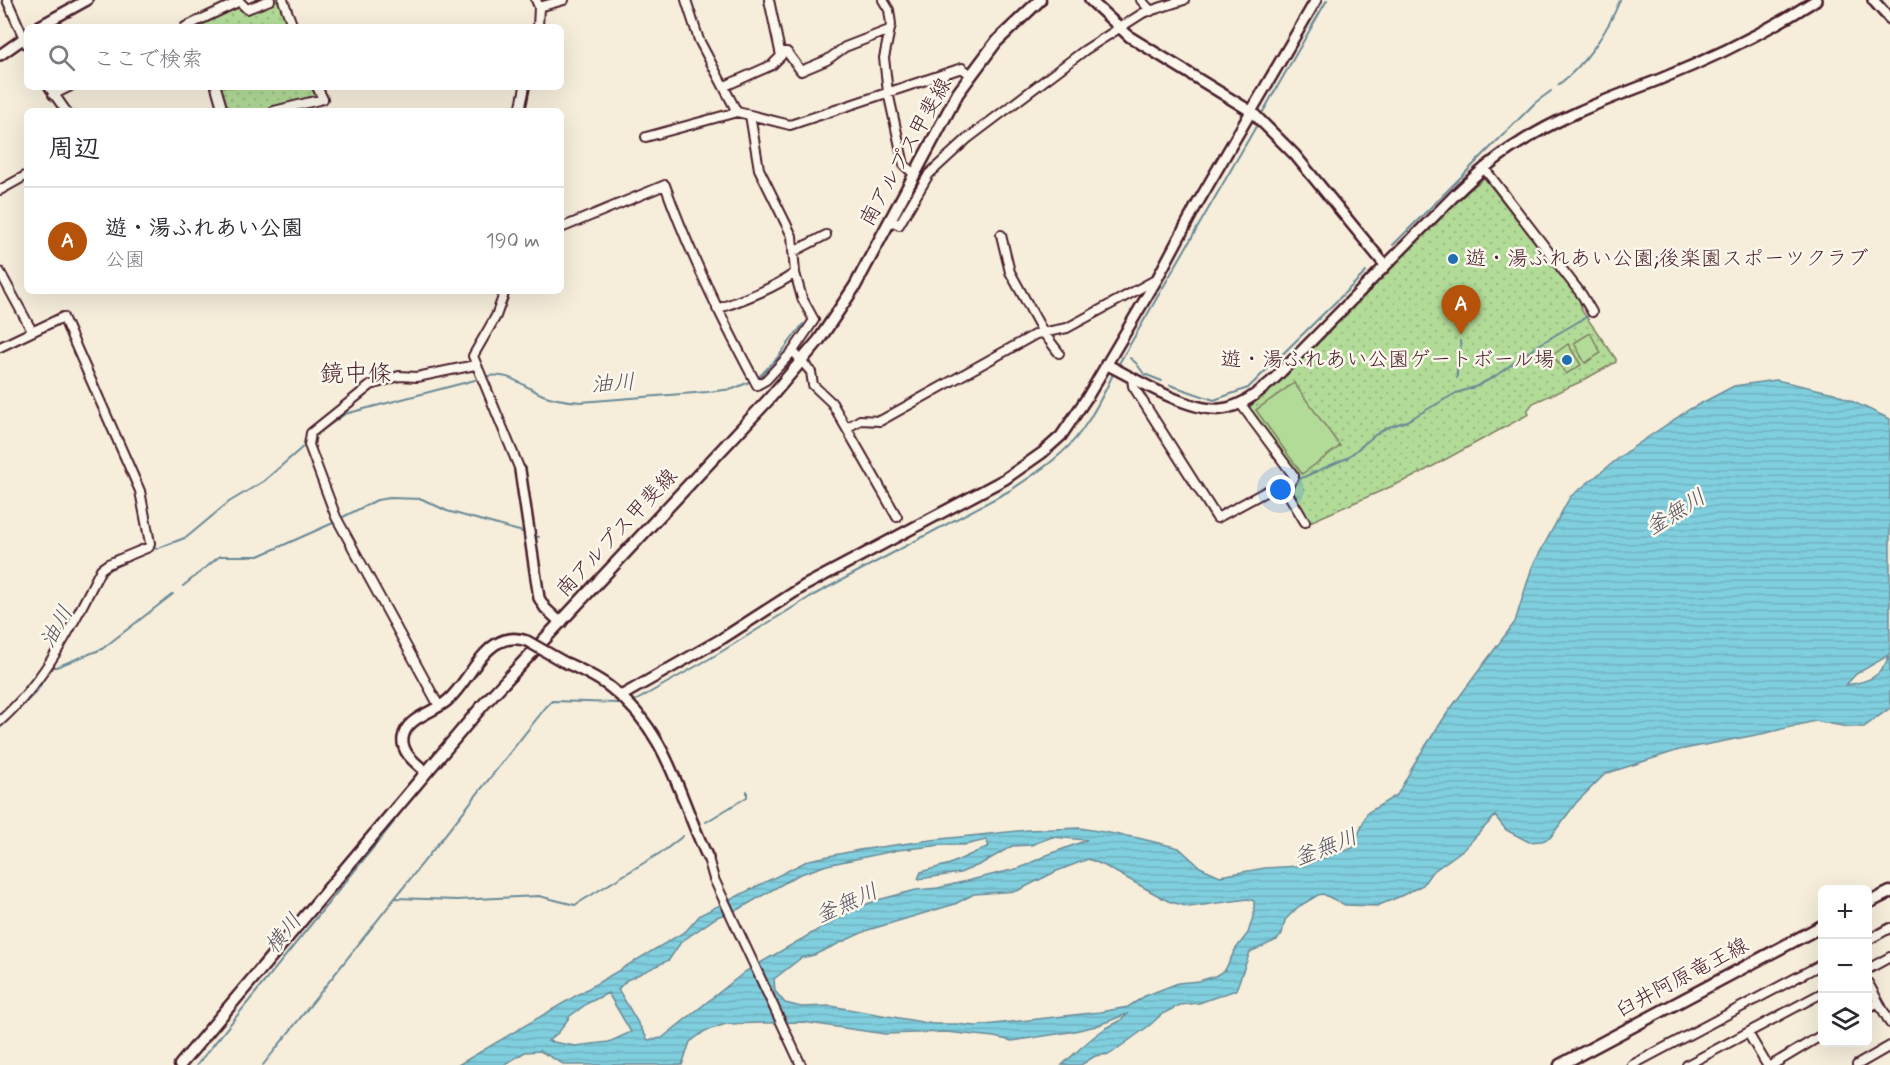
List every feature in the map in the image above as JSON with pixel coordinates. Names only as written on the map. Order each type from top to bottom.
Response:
[{"type":"main road","name":"南アルプス甲斐線","points":[[180,1065],[425,771],[483,705],[802,362],[855,286],[958,93],[996,42],[1040,0]]},
{"type":"main road","points":[[1872,901],[1890,892]]},
{"type":"main road","name":"臼井阿原竜王線","points":[[1560,1065],[1572,1062],[1818,928]]},
{"type":"street","points":[[6,0],[24,36]]},
{"type":"street","points":[[43,24],[87,0]]},
{"type":"street","points":[[198,24],[238,1],[247,9],[270,0]]},
{"type":"street","points":[[283,0],[291,24]]},
{"type":"street","points":[[538,24],[538,4],[564,0]]},
{"type":"street","points":[[686,0],[699,40],[737,111]]},
{"type":"street","points":[[725,86],[772,65],[781,56],[769,0]]},
{"type":"street","points":[[883,0],[889,10],[889,30],[884,58],[888,92],[904,165],[914,174]]},
{"type":"street","points":[[1090,0],[1119,28],[1252,112],[1295,155],[1385,265]]},
{"type":"street","points":[[1141,0],[1151,11]]},
{"type":"street","points":[[890,220],[898,225],[929,174],[967,139],[1085,50],[1143,13],[1184,0]]},
{"type":"street","points":[[621,696],[723,638],[804,586],[1005,479],[1042,453],[1061,436],[1074,420],[1157,279],[1196,206],[1316,0]]},
{"type":"street","points":[[1106,364],[1190,404],[1208,409],[1223,409],[1256,395],[1484,168],[1522,141],[1546,128],[1754,37],[1816,0]]},
{"type":"street","points":[[1873,0],[1890,19]]},
{"type":"street","points":[[780,52],[787,52],[801,71],[827,60],[845,47],[889,30]]},
{"type":"street","points":[[0,56],[24,41]]},
{"type":"street","points":[[646,136],[737,111],[790,125],[962,68],[971,75]]},
{"type":"street","points":[[217,90],[222,108]]},
{"type":"street","points":[[286,108],[323,99],[318,90]]},
{"type":"street","points":[[521,108],[524,90]]},
{"type":"street","points":[[51,91],[64,108]]},
{"type":"street","points":[[564,227],[665,185],[683,236],[717,309],[757,385],[766,380],[793,351],[814,320],[801,298],[795,273],[792,236],[759,169],[750,115]]},
{"type":"street","points":[[1484,168],[1582,295],[1592,312]]},
{"type":"street","points":[[0,190],[24,177]]},
{"type":"street","points":[[793,252],[826,235]]},
{"type":"street","points":[[1001,235],[1010,272],[1043,332],[1059,353]]},
{"type":"street","points":[[0,272],[32,331]]},
{"type":"street","points":[[717,309],[760,293],[795,273]]},
{"type":"street","points":[[847,428],[860,420],[880,421],[1043,332],[1067,328],[1157,279]]},
{"type":"street","points":[[505,294],[496,316],[473,356],[520,470],[538,598],[561,623]]},
{"type":"street","points":[[0,347],[63,317],[140,491],[150,543],[149,547],[101,569],[77,617],[30,692],[0,721]]},
{"type":"street","points":[[793,351],[811,372],[813,385],[832,403],[897,517]]},
{"type":"street","points":[[439,706],[336,518],[309,445],[311,433],[372,385],[399,376],[417,377],[475,365]]},
{"type":"street","points":[[1132,377],[1133,386],[1217,518],[1276,486]]},
{"type":"street","points":[[1240,403],[1294,476],[1287,492],[1305,522]]},
{"type":"street","points":[[425,771],[407,754],[403,742],[405,730],[414,720],[439,706],[456,691],[495,645],[510,639],[527,641],[595,677],[621,696],[650,729],[666,756],[708,858],[714,879],[801,1065]]},
{"type":"street","points":[[1870,939],[1890,928]]},
{"type":"street","points":[[1872,967],[1890,957]]},
{"type":"street","points":[[1632,1065],[1818,966]]},
{"type":"street","points":[[1872,991],[1890,1023]]},
{"type":"street","points":[[1687,1065],[1818,995]]},
{"type":"street","points":[[1872,1006],[1878,1002]]},
{"type":"street","points":[[1748,1033],[1767,1065]]},
{"type":"street","points":[[1772,1065],[1818,1037]]},
{"type":"street","points":[[1857,1065],[1890,1046]]},
{"type":"green space","points":[[270,0],[283,0],[292,24],[196,24],[195,22],[238,2],[247,9]]},
{"type":"green space","points":[[217,90],[315,90],[319,100],[286,108],[222,108]]},
{"type":"green space","points":[[1484,178],[1579,298],[1582,311],[1616,362],[1580,382],[1533,403],[1527,411],[1529,414],[1413,477],[1310,522],[1290,489],[1296,483],[1249,408],[1458,200]]},
{"type":"green space","name":"遊・湯ふれあい公園ゲートボール場","points":[[1590,333],[1601,353],[1585,363],[1574,343]]},
{"type":"green space","name":"遊・湯ふれあい公園ゲートボール場","points":[[1568,344],[1581,365],[1566,374],[1553,355]]},
{"type":"green space","points":[[1294,383],[1340,446],[1302,474],[1256,410]]},
{"type":"water","name":"釜無川","points":[[1776,380],[1834,393],[1890,419],[1890,708],[1864,727],[1848,727],[1815,721],[1679,750],[1605,774],[1576,803],[1550,838],[1542,841],[1529,842],[1506,830],[1495,816],[1464,849],[1431,873],[1423,885],[1401,896],[1377,906],[1345,905],[1323,894],[1298,907],[1285,920],[1282,934],[1277,940],[1250,952],[1236,990],[1199,1003],[1180,1005],[1162,1014],[1110,1054],[1095,1056],[1081,1065],[1062,1065],[1092,1038],[1127,1014],[1096,1026],[1012,1041],[946,1032],[885,1034],[802,1022],[726,1024],[705,1031],[690,1042],[682,1065],[565,1065],[540,1051],[525,1052],[504,1065],[458,1065],[686,931],[700,915],[809,860],[931,840],[1028,830],[1080,828],[1179,848],[1200,867],[1220,876],[1265,868],[1300,866],[1353,848],[1367,813],[1397,795],[1417,759],[1448,712],[1515,622],[1532,567],[1570,497],[1629,450],[1690,409],[1734,386]],"holes":[[[1889,655],[1882,669],[1873,677],[1846,685],[1856,674]],[[1052,837],[1087,840],[1020,868],[938,888],[916,890],[874,901],[849,912],[746,971],[662,1038],[648,1040],[618,989],[627,980],[669,960],[681,942],[717,917],[741,908],[798,875],[827,865],[898,850],[965,845],[986,840],[989,846],[950,864],[921,872],[918,879],[960,873],[1012,846],[1031,845]],[[1088,859],[1168,901],[1189,907],[1248,899],[1254,901],[1254,914],[1248,933],[1235,950],[1225,970],[1199,981],[1178,983],[1145,996],[1128,1007],[1100,1012],[976,1026],[933,1024],[831,1006],[801,1007],[785,1003],[775,991],[774,979],[801,958],[814,955],[868,930],[955,904],[974,894],[1017,891]],[[608,993],[631,1032],[609,1042],[575,1046],[548,1041],[559,1032],[570,1016],[588,1003]]]},
{"type":"waterway","points":[[1260,117],[1327,0]]},
{"type":"waterway","points":[[1558,85],[1595,47],[1620,0]]},
{"type":"waterway","points":[[1393,245],[1536,102],[1551,91]]},
{"type":"waterway","points":[[1117,367],[1258,123]]},
{"type":"waterway","points":[[1170,385],[1214,400],[1248,388],[1366,272]]},
{"type":"waterway","points":[[1297,480],[1347,458],[1386,428],[1407,421],[1456,393],[1475,387],[1494,377],[1540,344],[1588,316]]},
{"type":"waterway","name":"油川","points":[[760,376],[803,324]]},
{"type":"waterway","points":[[1457,378],[1457,365],[1461,352],[1460,341]]},
{"type":"waterway","points":[[1130,358],[1144,374],[1162,381]]},
{"type":"waterway","points":[[635,701],[716,655],[810,597],[1011,490],[1030,477],[1058,456],[1075,439],[1087,423],[1114,372]]},
{"type":"waterway","name":"油川","points":[[484,377],[508,377],[548,397],[581,402],[733,389],[749,382]]},
{"type":"waterway","name":"油川","points":[[313,437],[345,414],[475,380]]},
{"type":"waterway","name":"油川","points":[[156,549],[187,537],[229,502],[264,481],[305,445]]},
{"type":"waterway","points":[[341,518],[377,500],[422,499],[447,511],[523,532]]},
{"type":"waterway","points":[[183,586],[220,556],[259,556],[333,523]]},
{"type":"waterway","points":[[535,536],[539,537]]},
{"type":"waterway","name":"油川","points":[[85,609],[106,571],[146,553]]},
{"type":"waterway","points":[[52,667],[102,649],[173,594]]},
{"type":"waterway","name":"油川","points":[[0,728],[37,691],[58,655]]},
{"type":"waterway","points":[[263,1065],[546,707],[552,701],[618,703]]},
{"type":"waterway","points":[[706,822],[747,797],[747,791]]},
{"type":"waterway","name":"横川","points":[[197,1065],[394,822]]},
{"type":"waterway","points":[[395,898],[457,900],[539,896],[575,905],[665,850],[683,836]]},
{"type":"place","name":"遊・湯ふれあい公園;後楽園スポーツクラブ","points":[[1453,259]]},
{"type":"place","name":"遊・湯ふれあい公園","points":[[1461,335]]},
{"type":"place","name":"遊・湯ふれあい公園ゲートボール場","points":[[1567,360]]},
{"type":"district","name":"鏡中條","points":[[356,374]]}]
